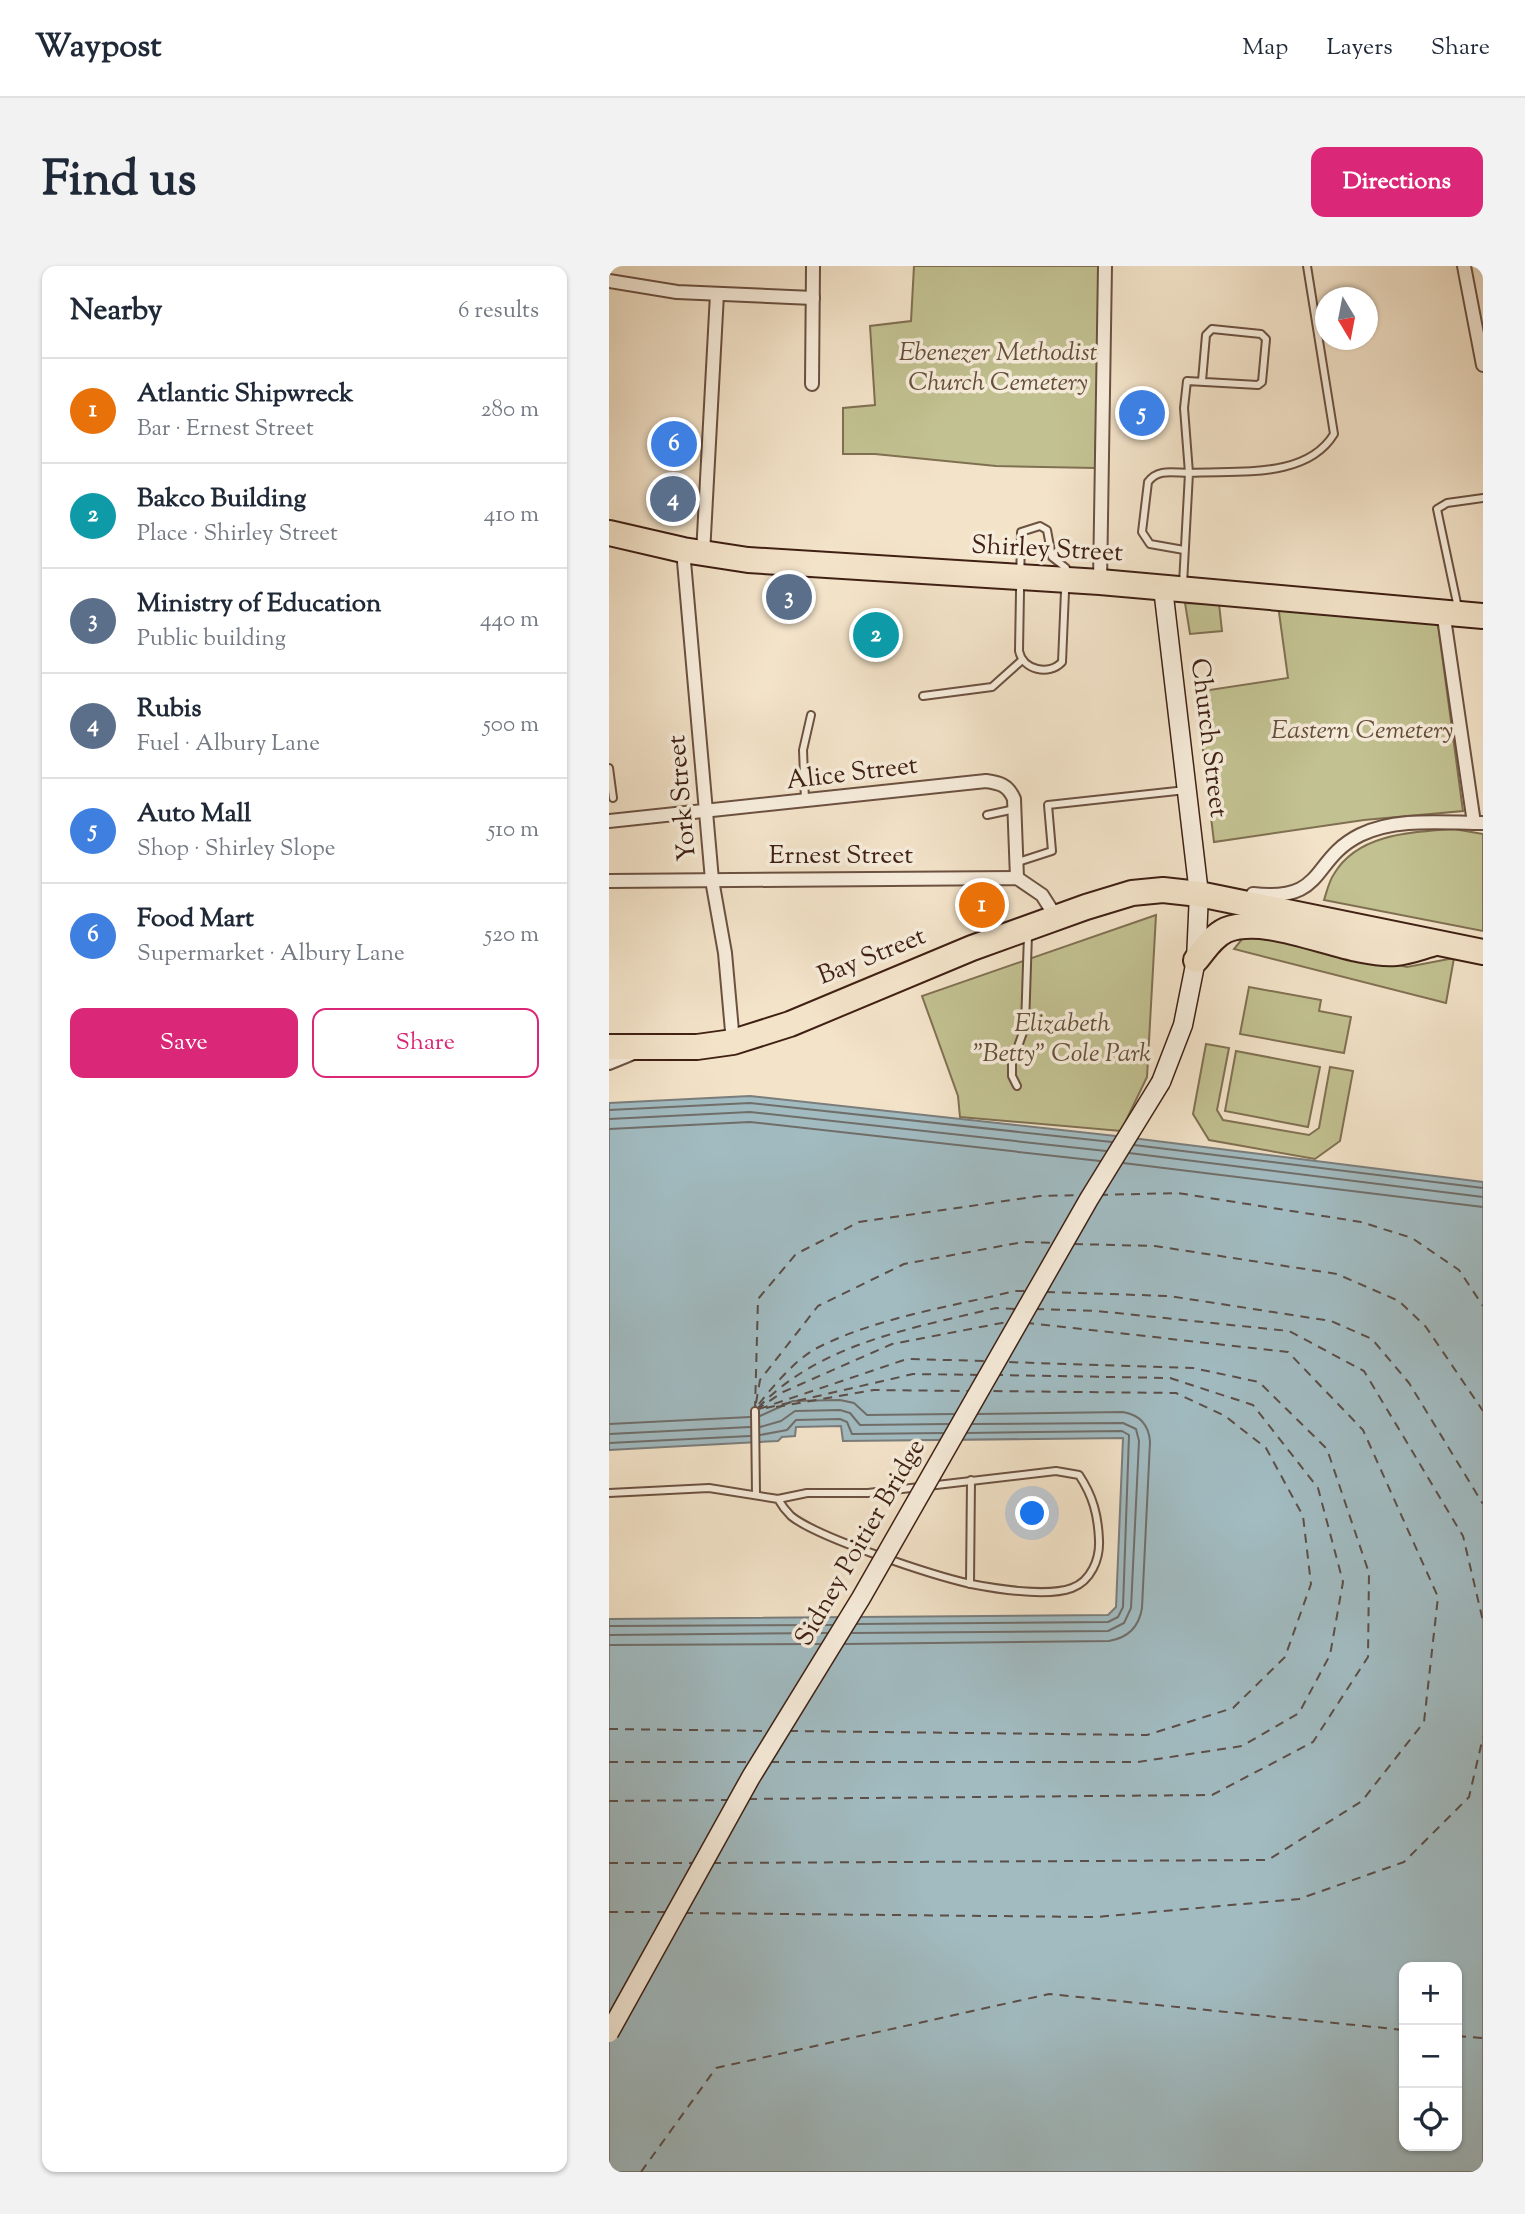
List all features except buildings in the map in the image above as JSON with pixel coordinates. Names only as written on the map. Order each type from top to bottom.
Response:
[{"type":"highway","name":"Shirley Street","points":[[609,533],[693,552],[748,560],[1100,582],[1462,613]]},
{"type":"highway","name":"Bay Street","points":[[609,1047],[697,1047],[733,1042],[790,1024],[1056,917],[1132,893],[1199,889],[1483,952]]},
{"type":"highway","points":[[1196,960],[1216,935],[1229,929],[1246,927],[1276,929],[1395,953],[1440,943]]},
{"type":"main road","name":"Church Street","points":[[1173,589],[1188,789],[1199,889],[1196,960]]},
{"type":"main road","name":"Sidney Poitier Bridge","points":[[609,2033],[751,1777],[862,1598],[1049,1269],[1161,1082],[1183,1025],[1196,960]]},
{"type":"street","points":[[812,384],[813,266]]},
{"type":"street","points":[[1100,582],[1105,266]]},
{"type":"street","points":[[1464,266],[1483,365]]},
{"type":"street","points":[[609,281],[717,294],[813,298]]},
{"type":"street","name":"York Street","points":[[717,294],[693,552],[712,880],[725,953],[733,1042]]},
{"type":"street","points":[[1199,889],[1265,895],[1292,894],[1309,886],[1347,843],[1360,835],[1403,824],[1479,823],[1462,613]]},
{"type":"street","name":"Alice Street","points":[[609,821],[707,813],[986,781],[1000,783],[1010,789],[1015,809]]},
{"type":"street","points":[[1015,809],[1017,878],[1042,895],[1056,917]]},
{"type":"street","name":"Ernest Street","points":[[609,881],[1017,878]]},
{"type":"street","points":[[609,1063],[647,1047]]},
{"type":"lane","points":[[1184,550],[1150,544],[1142,532],[1148,482],[1152,476],[1159,473],[1282,467],[1303,462],[1328,443],[1334,434],[1307,266]]},
{"type":"lane","points":[[1173,589],[1184,550],[1189,473],[1184,408],[1187,381],[1258,385],[1262,382],[1266,369],[1266,339],[1261,334],[1212,329],[1206,335],[1202,381]]},
{"type":"lane","points":[[1462,613],[1437,509],[1447,503],[1483,498]]},
{"type":"lane","points":[[923,696],[992,687],[1021,661],[1021,532],[1040,526],[1048,530],[1052,557],[1066,568],[1062,662],[1050,669],[1035,669],[1021,661]]},
{"type":"lane","points":[[806,802],[802,772],[811,715]]},
{"type":"lane","points":[[609,768],[613,798]]},
{"type":"lane","points":[[1016,863],[1024,857],[1052,851],[1048,805],[1188,789]]},
{"type":"lane","points":[[987,815],[1015,809]]},
{"type":"lane","points":[[1017,1086],[1012,1076],[1012,1063],[1024,1027],[1028,928]]},
{"type":"lane","points":[[755,1411],[756,1495]]},
{"type":"lane","points":[[609,1493],[709,1488],[778,1499],[807,1493],[868,1493],[1056,1471],[1079,1475],[1090,1490],[1098,1517],[1099,1547],[1092,1573],[1069,1589],[1031,1591],[970,1584],[847,1544],[793,1518],[778,1499]]},
{"type":"lane","points":[[970,1584],[971,1480]]},
{"type":"green space","name":"Ebenezer Methodist Church Cemetery","points":[[914,266],[1100,266],[1095,468],[996,466],[875,454],[843,454],[843,408],[875,405],[870,326],[911,321]]},
{"type":"green space","points":[[1185,603],[1219,604],[1222,631],[1190,634]]},
{"type":"green space","name":"Eastern Cemetery","points":[[1278,605],[1437,617],[1463,811],[1364,820],[1214,842],[1196,692],[1288,678]]},
{"type":"green space","points":[[1454,829],[1483,834],[1483,931],[1324,900],[1334,874],[1344,860],[1357,850],[1388,837]]},
{"type":"green space","name":"Elizabeth \"Betty\" Cole Park","points":[[1156,915],[1147,1077],[1121,1131],[960,1117],[958,1096],[922,996]]},
{"type":"green space","points":[[1247,933],[1407,967],[1454,958],[1446,1003],[1234,949]]},
{"type":"green space","points":[[1249,987],[1321,1000],[1319,1011],[1351,1017],[1344,1053],[1240,1034]]},
{"type":"green space","points":[[1206,1044],[1229,1048],[1217,1110],[1223,1120],[1309,1135],[1319,1128],[1330,1067],[1353,1071],[1340,1141],[1315,1159],[1209,1140],[1193,1114]]},
{"type":"green space","points":[[1236,1051],[1320,1067],[1308,1127],[1225,1111]]},
{"type":"water","points":[[750,1096],[1116,1136],[1483,1182],[1483,2172],[609,2172],[609,1619],[1108,1615],[1116,1607],[1123,1438],[843,1441],[841,1426],[796,1427],[795,1436],[782,1437],[778,1441],[609,1450],[609,1103]]},
{"type":"ferry route","points":[[1099,1195],[1178,1193],[1361,1222],[1412,1238],[1459,1270],[1483,1306]]},
{"type":"ferry route","points":[[755,1410],[758,1299],[796,1254],[859,1222],[1040,1196],[1083,1195]]},
{"type":"ferry route","points":[[756,1403],[760,1380],[818,1306],[904,1264],[1023,1242],[1055,1243]]},
{"type":"ferry route","points":[[1074,1244],[1155,1246],[1337,1274],[1399,1301],[1426,1327],[1483,1411]]},
{"type":"ferry route","points":[[759,1404],[801,1359],[840,1337],[915,1314],[1015,1291],[1026,1291]]},
{"type":"ferry route","points":[[1046,1292],[1169,1296],[1331,1321],[1372,1339],[1409,1383],[1483,1504]]},
{"type":"ferry route","points":[[758,1408],[783,1386],[810,1368],[869,1341],[996,1308],[1015,1309]]},
{"type":"ferry route","points":[[1035,1309],[1097,1311],[1289,1331],[1364,1371],[1463,1536],[1483,1621]]},
{"type":"ferry route","points":[[756,1410],[783,1392],[892,1344],[1012,1321]]},
{"type":"ferry route","points":[[712,1863],[1268,1860],[1362,1801],[1424,1722],[1438,1597],[1363,1430],[1288,1352],[1028,1323]]},
{"type":"ferry route","points":[[759,1409],[907,1359],[987,1361]]},
{"type":"ferry route","points":[[748,1799],[1212,1795],[1313,1742],[1368,1657],[1369,1573],[1327,1449],[1259,1382],[1193,1368],[1006,1362]]},
{"type":"ferry route","points":[[766,1408],[913,1374],[980,1375]]},
{"type":"ferry route","points":[[770,1762],[1138,1762],[1242,1746],[1299,1713],[1330,1655],[1343,1582],[1318,1488],[1253,1405],[1170,1378],[996,1375]]},
{"type":"ferry route","points":[[776,1407],[874,1390],[969,1391]]},
{"type":"ferry route","points":[[789,1731],[1147,1735],[1233,1708],[1285,1657],[1311,1584],[1303,1516],[1266,1448],[1225,1416],[1176,1393],[988,1391]]},
{"type":"ferry route","points":[[609,1729],[770,1731]]},
{"type":"ferry route","points":[[684,1913],[1096,1917],[1299,1899],[1404,1862],[1469,1797],[1483,1737]]},
{"type":"ferry route","points":[[609,1762],[751,1762]]},
{"type":"ferry route","points":[[609,1801],[729,1800]]},
{"type":"ferry route","points":[[609,1863],[695,1863]]},
{"type":"ferry route","points":[[609,1912],[667,1912]]},
{"type":"ferry route","points":[[641,2172],[716,2068],[1049,1994],[1399,2029]]},
{"type":"ferry route","points":[[1462,2036],[1483,2038]]},
{"type":"place","name":"Auto Mall","points":[[1142,413]]},
{"type":"place","name":"Food Mart","points":[[674,444]]},
{"type":"place","name":"Rubis","points":[[673,499]]},
{"type":"place","name":"Ministry of Education","points":[[789,597]]},
{"type":"place","name":"Bakco Building","points":[[876,635]]},
{"type":"place","name":"Atlantic Shipwreck","points":[[982,905]]}]
